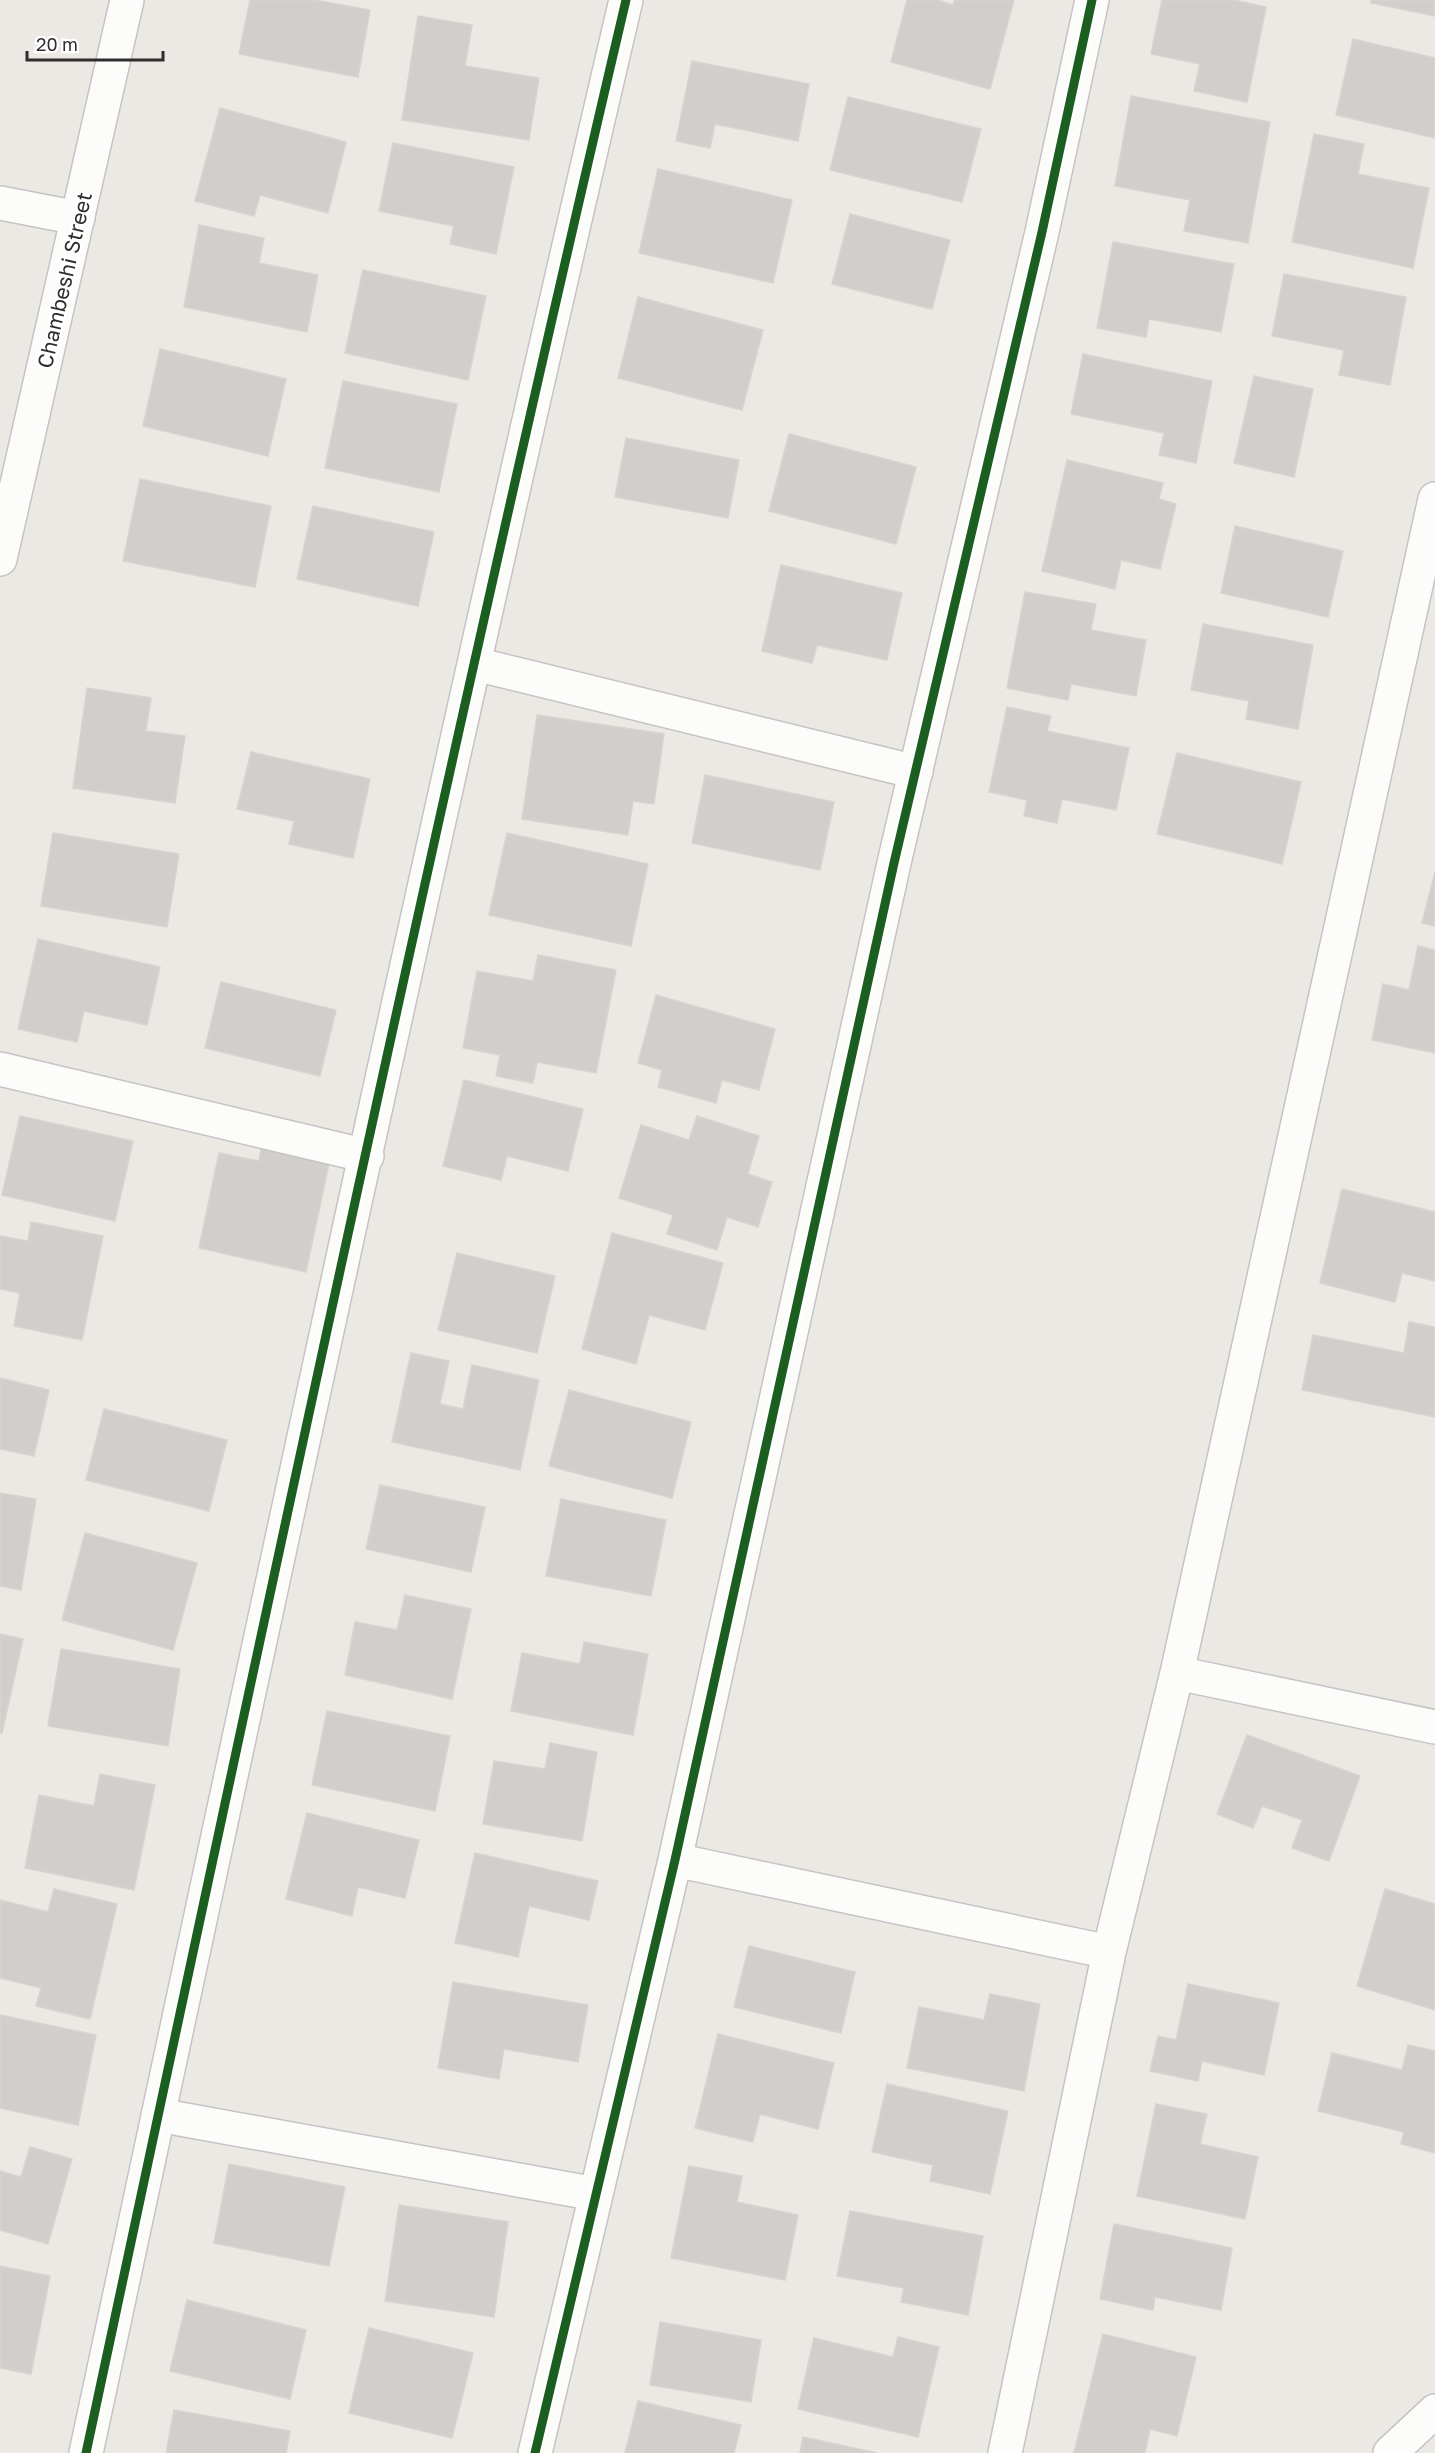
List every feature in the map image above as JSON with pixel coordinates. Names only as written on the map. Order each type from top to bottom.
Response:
[{"type":"street","name":"Chambeshi Street","points":[[0,559],[127,0]]},
{"type":"street","points":[[86,2453],[475,664],[626,0]]},
{"type":"street","points":[[535,2453],[675,1860],[916,772],[1042,232],[1092,0]]},
{"type":"street","points":[[0,202],[78,218]]},
{"type":"street","points":[[1005,2453],[1109,1952],[1177,1673],[1435,499]]},
{"type":"street","points":[[475,664],[916,772]]},
{"type":"street","points":[[0,1069],[367,1156]]},
{"type":"street","points":[[1177,1673],[1435,1727]]},
{"type":"street","points":[[675,1860],[1109,1952]]},
{"type":"street","points":[[158,2115],[596,2194]]},
{"type":"street","points":[[1390,2453],[1435,2411]]},
{"type":"building","points":[[250,0],[315,0],[370,10],[358,77],[239,54]]},
{"type":"building","points":[[907,0],[937,0],[953,5],[955,0],[1014,0],[990,89],[891,62]]},
{"type":"building","points":[[1162,0],[1234,0],[1266,7],[1247,102],[1194,91],[1200,64],[1151,54]]},
{"type":"building","points":[[1371,0],[1435,0],[1435,16],[1371,3]]},
{"type":"building","points":[[418,16],[472,25],[465,66],[539,78],[529,140],[402,120]]},
{"type":"building","points":[[1353,39],[1435,58],[1435,138],[1336,115]]},
{"type":"building","points":[[692,61],[809,84],[798,141],[715,124],[710,148],[676,141]]},
{"type":"building","points":[[1131,96],[1270,122],[1248,243],[1184,231],[1190,200],[1115,186]]},
{"type":"building","points":[[848,97],[981,129],[962,202],[830,170]]},
{"type":"building","points":[[220,108],[346,142],[328,213],[260,195],[254,216],[195,201]]},
{"type":"building","points":[[1314,134],[1364,144],[1358,174],[1429,188],[1413,268],[1292,242]]},
{"type":"building","points":[[393,143],[514,167],[496,254],[450,244],[454,226],[379,211]]},
{"type":"building","points":[[658,169],[792,200],[773,283],[639,253]]},
{"type":"building","points":[[850,214],[950,240],[932,309],[832,284]]},
{"type":"building","points":[[199,225],[264,238],[259,263],[318,275],[307,332],[184,307]]},
{"type":"building","points":[[1113,242],[1234,264],[1221,332],[1149,319],[1146,337],[1097,328]]},
{"type":"building","points":[[363,270],[486,296],[468,380],[345,353]]},
{"type":"building","points":[[1284,274],[1406,297],[1390,385],[1339,375],[1344,350],[1272,336]]},
{"type":"building","points":[[638,297],[763,330],[742,410],[618,378]]},
{"type":"building","points":[[160,349],[286,379],[268,456],[143,426]]},
{"type":"building","points":[[1083,354],[1212,381],[1196,463],[1159,455],[1164,433],[1071,414]]},
{"type":"building","points":[[1254,376],[1313,389],[1294,477],[1234,463]]},
{"type":"building","points":[[343,381],[457,404],[439,492],[325,468]]},
{"type":"building","points":[[789,434],[916,467],[896,544],[769,511]]},
{"type":"building","points":[[626,438],[739,460],[728,518],[615,497]]},
{"type":"building","points":[[1067,460],[1163,483],[1159,499],[1176,504],[1160,569],[1121,560],[1115,589],[1042,571]]},
{"type":"building","points":[[140,479],[271,506],[255,587],[123,561]]},
{"type":"building","points":[[313,506],[434,532],[418,606],[297,579]]},
{"type":"building","points":[[1235,526],[1343,551],[1328,617],[1221,593]]},
{"type":"building","points":[[781,565],[902,593],[887,660],[817,645],[812,663],[762,651]]},
{"type":"building","points":[[1025,592],[1096,604],[1091,630],[1146,640],[1136,696],[1071,684],[1068,700],[1007,688]]},
{"type":"building","points":[[1203,624],[1313,645],[1298,729],[1246,719],[1249,701],[1191,690]]},
{"type":"building","points":[[87,688],[151,698],[146,731],[185,736],[175,803],[73,788]]},
{"type":"building","points":[[1007,707],[1051,716],[1047,731],[1129,748],[1116,810],[1062,799],[1057,823],[1024,816],[1027,800],[989,792]]},
{"type":"building","points":[[537,715],[664,734],[654,804],[633,801],[628,835],[522,819]]},
{"type":"building","points":[[251,752],[370,779],[353,858],[289,844],[294,821],[237,809]]},
{"type":"building","points":[[1177,753],[1301,782],[1282,864],[1157,834]]},
{"type":"building","points":[[705,775],[834,802],[820,870],[692,843]]},
{"type":"building","points":[[53,833],[179,854],[167,927],[41,906]]},
{"type":"building","points":[[507,833],[648,864],[631,946],[489,915]]},
{"type":"building","points":[[1435,872],[1435,926],[1422,923]]},
{"type":"building","points":[[38,939],[160,967],[147,1025],[84,1011],[77,1042],[18,1029]]},
{"type":"building","points":[[1418,946],[1435,950],[1435,1053],[1372,1040],[1383,984],[1409,990]]},
{"type":"building","points":[[538,955],[616,970],[596,1073],[537,1062],[533,1083],[496,1076],[500,1055],[463,1048],[477,971],[533,981]]},
{"type":"building","points":[[221,982],[336,1010],[320,1076],[205,1048]]},
{"type":"building","points":[[656,995],[775,1029],[759,1090],[722,1080],[716,1103],[658,1087],[662,1070],[638,1063]]},
{"type":"building","points":[[464,1080],[583,1109],[568,1171],[507,1156],[501,1180],[443,1166]]},
{"type":"building","points":[[20,1116],[133,1141],[115,1221],[2,1195]]},
{"type":"building","points":[[697,1116],[759,1136],[748,1174],[772,1182],[758,1227],[727,1217],[717,1250],[667,1234],[673,1215],[619,1198],[641,1125],[689,1140]]},
{"type":"building","points":[[263,1139],[331,1154],[306,1272],[199,1248],[219,1153],[259,1161]]},
{"type":"building","points":[[1342,1189],[1435,1212],[1435,1281],[1402,1273],[1395,1302],[1320,1283]]},
{"type":"building","points":[[31,1222],[103,1236],[82,1340],[14,1326],[20,1293],[0,1289],[0,1236],[28,1241]]},
{"type":"building","points":[[612,1233],[723,1263],[705,1330],[649,1315],[636,1364],[582,1349]]},
{"type":"building","points":[[457,1253],[555,1276],[537,1353],[438,1330]]},
{"type":"building","points":[[1409,1322],[1435,1327],[1435,1417],[1302,1390],[1313,1335],[1404,1353]]},
{"type":"building","points":[[411,1353],[449,1361],[440,1404],[463,1409],[472,1365],[539,1380],[520,1470],[392,1442]]},
{"type":"building","points":[[0,1378],[49,1390],[34,1456],[0,1449]]},
{"type":"building","points":[[569,1390],[691,1422],[672,1498],[549,1466]]},
{"type":"building","points":[[104,1409],[227,1440],[209,1511],[86,1480]]},
{"type":"building","points":[[380,1485],[485,1507],[471,1572],[366,1549]]},
{"type":"building","points":[[0,1493],[36,1499],[21,1590],[0,1586]]},
{"type":"building","points":[[561,1499],[666,1520],[651,1596],[546,1576]]},
{"type":"building","points":[[85,1533],[197,1563],[173,1650],[62,1620]]},
{"type":"building","points":[[405,1595],[471,1609],[452,1699],[345,1675],[355,1622],[397,1630]]},
{"type":"building","points":[[0,1634],[23,1639],[2,1733],[0,1733]]},
{"type":"building","points":[[584,1642],[648,1654],[633,1735],[511,1711],[522,1653],[580,1664]]},
{"type":"building","points":[[61,1649],[180,1669],[168,1746],[48,1726]]},
{"type":"building","points":[[327,1711],[450,1736],[435,1811],[312,1785]]},
{"type":"building","points":[[1247,1735],[1360,1776],[1329,1861],[1292,1848],[1302,1820],[1262,1806],[1253,1828],[1217,1814]]},
{"type":"building","points":[[550,1743],[597,1752],[582,1841],[483,1824],[494,1761],[545,1769]]},
{"type":"building","points":[[100,1774],[155,1785],[134,1890],[25,1868],[39,1795],[94,1806]]},
{"type":"building","points":[[307,1813],[419,1840],[405,1898],[358,1887],[352,1916],[286,1899]]},
{"type":"building","points":[[475,1853],[598,1881],[589,1920],[529,1906],[518,1957],[455,1943]]},
{"type":"building","points":[[54,1889],[117,1904],[90,2019],[36,2006],[41,1988],[0,1978],[0,1900],[48,1912]]},
{"type":"building","points":[[1385,1889],[1435,1904],[1435,2010],[1357,1986]]},
{"type":"building","points":[[749,1946],[855,1972],[841,2033],[734,2007]]},
{"type":"building","points":[[453,1982],[588,2005],[578,2062],[504,2049],[499,2079],[438,2068]]},
{"type":"building","points":[[1188,1984],[1279,2003],[1264,2075],[1202,2061],[1198,2081],[1150,2071],[1158,2036],[1176,2040]]},
{"type":"building","points":[[990,1994],[1040,2004],[1024,2091],[907,2068],[919,2007],[984,2020]]},
{"type":"building","points":[[0,2015],[96,2035],[78,2125],[0,2108]]},
{"type":"building","points":[[718,2034],[834,2063],[818,2129],[760,2114],[753,2142],[695,2128]]},
{"type":"building","points":[[1408,2045],[1435,2051],[1435,2153],[1401,2144],[1404,2132],[1318,2111],[1332,2053],[1402,2070]]},
{"type":"building","points":[[887,2084],[1008,2111],[990,2194],[930,2181],[933,2165],[872,2152]]},
{"type":"building","points":[[1156,2104],[1207,2114],[1200,2144],[1258,2157],[1245,2219],[1137,2196]]},
{"type":"building","points":[[30,2147],[72,2159],[48,2244],[0,2230],[0,2171],[21,2177]]},
{"type":"building","points":[[229,2164],[345,2187],[329,2266],[214,2243]]},
{"type":"building","points":[[689,2166],[742,2176],[737,2202],[798,2215],[785,2280],[671,2258]]},
{"type":"building","points":[[399,2205],[508,2222],[494,2317],[385,2301]]},
{"type":"building","points":[[850,2211],[983,2236],[968,2315],[901,2302],[904,2288],[837,2276]]},
{"type":"building","points":[[1114,2224],[1232,2248],[1221,2310],[1155,2297],[1153,2310],[1100,2299]]},
{"type":"building","points":[[0,2266],[50,2276],[31,2374],[0,2368]]},
{"type":"building","points":[[187,2300],[306,2330],[290,2399],[170,2371]]},
{"type":"building","points":[[660,2322],[761,2340],[751,2402],[650,2385]]},
{"type":"building","points":[[369,2328],[473,2353],[452,2438],[349,2413]]},
{"type":"building","points":[[1103,2334],[1196,2357],[1177,2436],[1150,2429],[1145,2453],[1074,2453]]},
{"type":"building","points":[[898,2337],[939,2347],[918,2437],[798,2409],[814,2338],[893,2357]]},
{"type":"building","points":[[638,2401],[741,2425],[734,2453],[625,2453]]},
{"type":"building","points":[[174,2410],[290,2431],[286,2453],[166,2453]]},
{"type":"building","points":[[803,2437],[877,2453],[800,2453]]},
{"type":"cycle path","points":[[86,2453],[417,918],[626,0]]},
{"type":"cycle path","points":[[535,2453],[675,1860],[894,863],[1042,232],[1092,0]]}]
